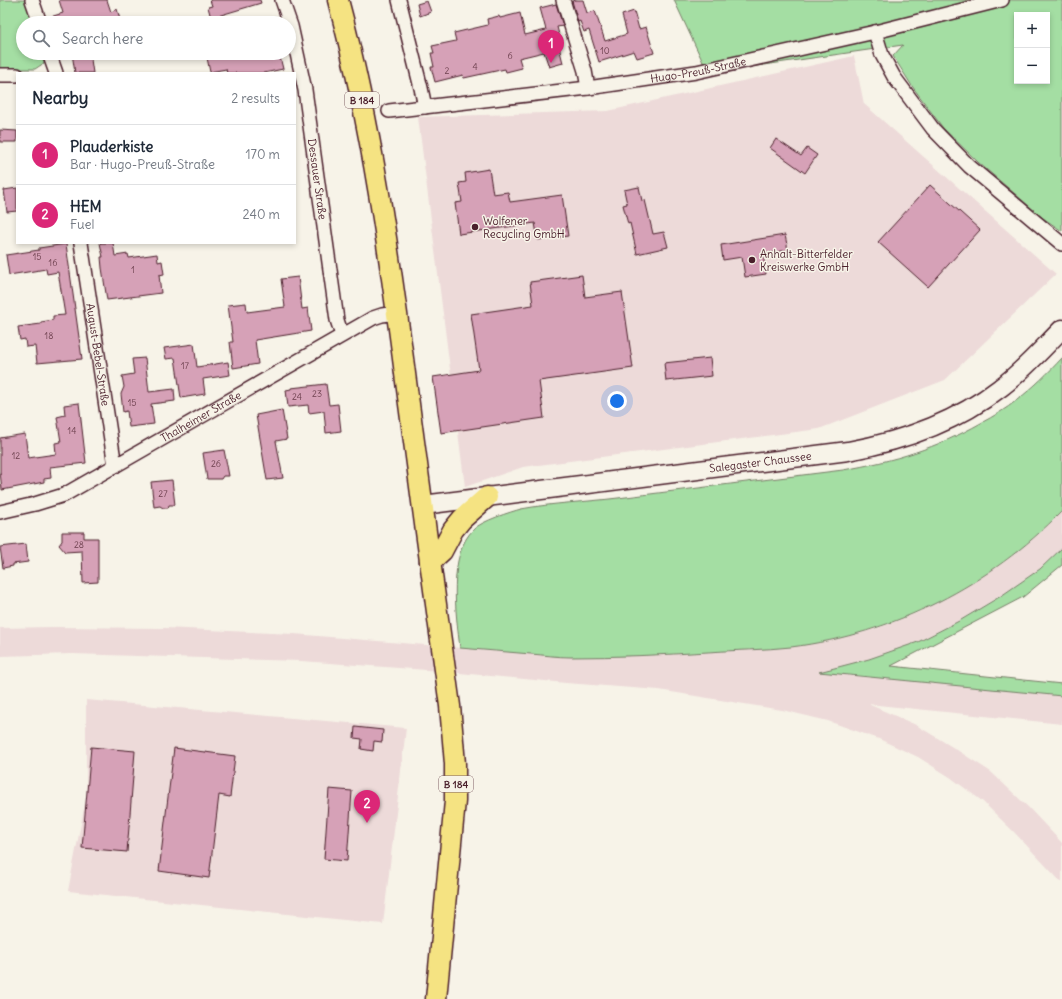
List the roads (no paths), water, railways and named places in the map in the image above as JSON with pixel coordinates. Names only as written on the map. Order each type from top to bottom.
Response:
[{"type":"main road","name":"B 184","points":[[338,0],[367,125],[381,202],[450,706],[455,764],[455,801],[436,999]]},
{"type":"main road","name":"Salegaster Chaussee","points":[[423,505],[848,451],[889,443],[928,430],[957,416],[984,400],[1016,374],[1062,329]]},
{"type":"main road","points":[[430,562],[442,551],[453,530],[462,519],[487,497]]},
{"type":"street","points":[[32,0],[38,16]]},
{"type":"street","name":"Dessauer Straße","points":[[282,0],[288,16]]},
{"type":"street","points":[[399,0],[425,107]]},
{"type":"street","points":[[563,0],[585,70],[588,88]]},
{"type":"street","name":"Hugo-Preuß-Straße","points":[[389,111],[588,88],[696,72],[875,32],[1002,0]]},
{"type":"street","points":[[875,32],[882,55],[894,76],[933,129],[969,166],[1062,244]]},
{"type":"street","name":"Dessauer Straße","points":[[296,49],[305,90],[337,320],[342,335]]},
{"type":"street","points":[[51,60],[56,72]]},
{"type":"street","points":[[0,75],[16,75]]},
{"type":"street","name":"August-Bebel-Straße","points":[[81,244],[114,466]]},
{"type":"street","name":"Thalheimer Straße","points":[[0,512],[35,504],[64,495],[373,318],[397,313]]},
{"type":"place","name":"Plauderkiste","points":[[551,63]]},
{"type":"place","name":"Wolfener Recycling GmbH","points":[[475,227]]},
{"type":"place","name":"Anhalt-Bitterfelder Kreiswerke GmbH","points":[[752,260]]},
{"type":"place","name":"HEM","points":[[367,823]]}]
